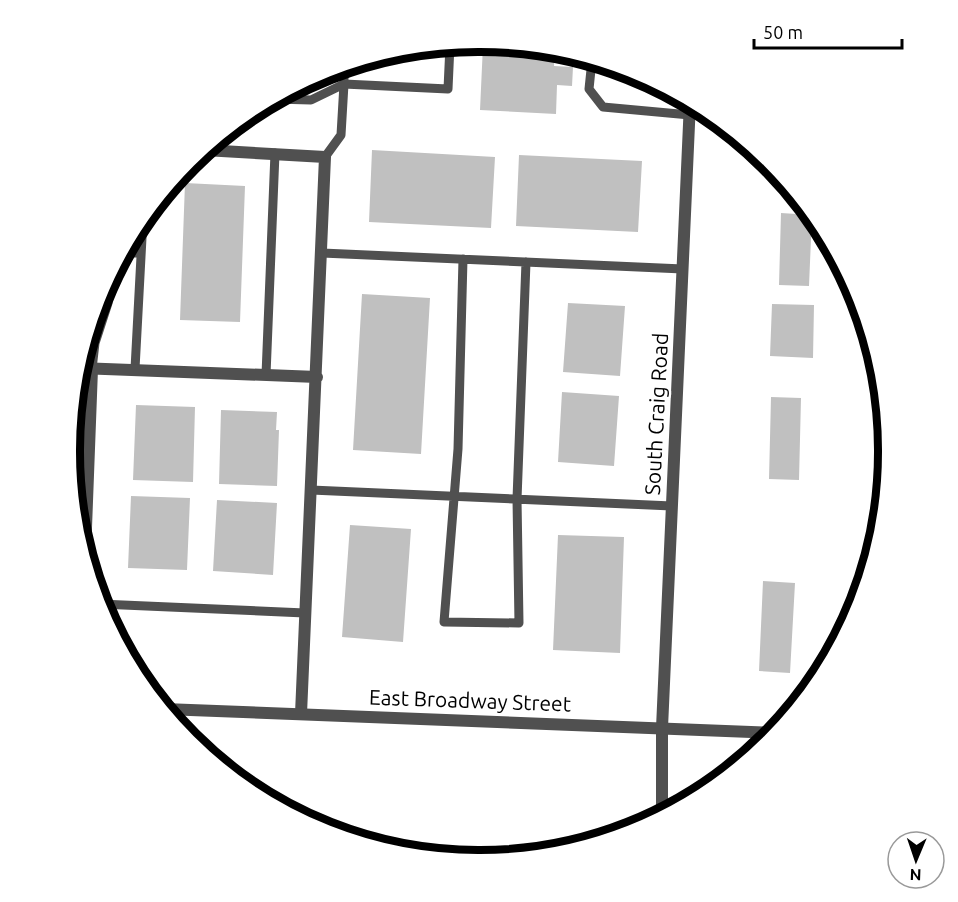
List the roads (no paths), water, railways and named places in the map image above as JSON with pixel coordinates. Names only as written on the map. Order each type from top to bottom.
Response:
[{"type":"street","name":"South Craig Road","points":[[662,804],[662,728],[690,114]]},
{"type":"street","points":[[217,151],[325,157],[301,714]]},
{"type":"street","points":[[86,518],[92,369],[317,377]]},
{"type":"street","name":"East Broadway Street","points":[[175,709],[762,732]]},
{"type":"lane","points":[[292,99],[311,100],[344,84],[447,89],[449,53]]},
{"type":"lane","points":[[590,69],[589,89],[603,107],[682,109]]},
{"type":"lane","points":[[325,157],[341,135],[344,76]]},
{"type":"lane","points":[[266,375],[275,153]]},
{"type":"lane","points":[[135,369],[142,240]]},
{"type":"lane","points":[[322,253],[683,269]]},
{"type":"lane","points":[[133,254],[141,254]]},
{"type":"lane","points":[[463,260],[458,449],[444,622],[519,623],[517,500],[526,262]]},
{"type":"lane","points":[[92,369],[95,346]]},
{"type":"lane","points":[[311,490],[672,506]]},
{"type":"lane","points":[[112,605],[305,613]]}]
